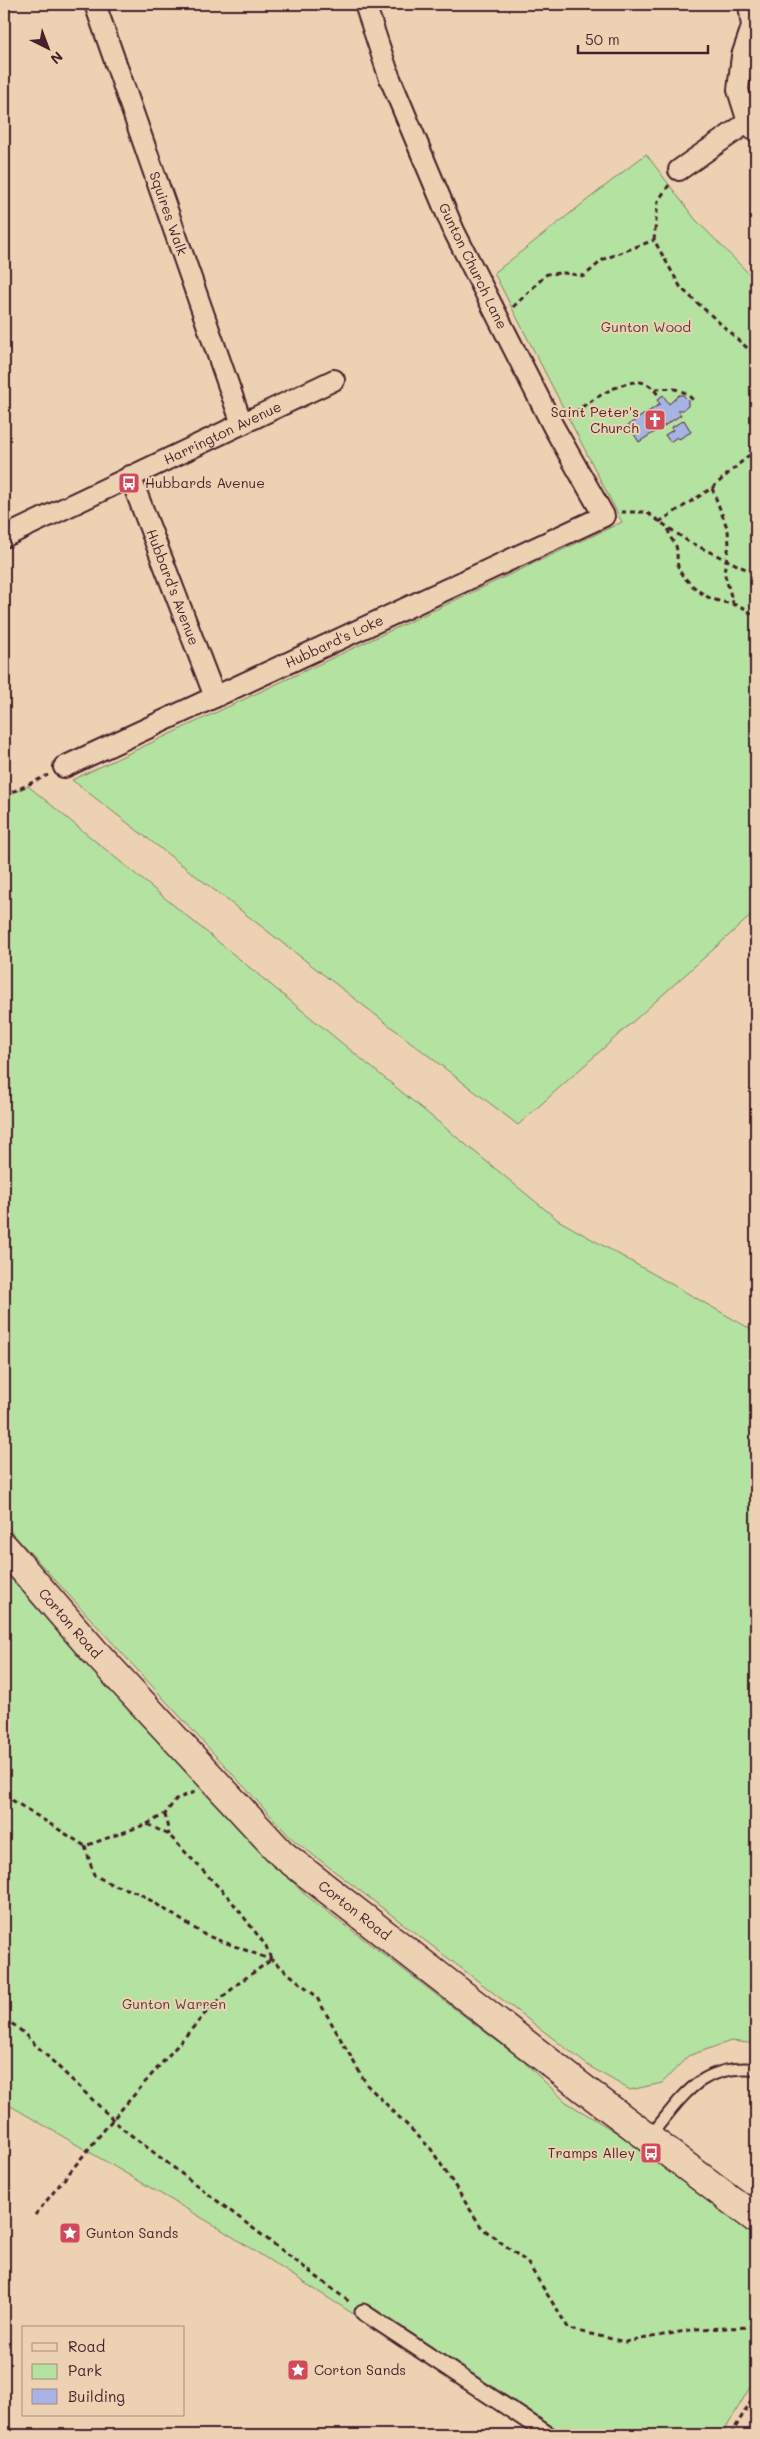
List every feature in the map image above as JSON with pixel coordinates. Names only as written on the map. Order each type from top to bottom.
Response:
[{"type":"main road","name":"Corton Road","points":[[4,1547],[93,1650],[282,1854],[576,2083],[650,2137],[756,2219]]},
{"type":"street","name":"Squires Walk","points":[[94,4],[242,424]]},
{"type":"street","name":"Gunton Church Lane","points":[[365,4],[390,76],[454,231],[553,426],[610,514]]},
{"type":"street","points":[[679,170],[752,127],[738,90],[742,56],[752,27],[749,4]]},
{"type":"street","name":"Harrington Avenue","points":[[4,537],[334,380]]},
{"type":"street","name":"Hubbard's Avenue","points":[[130,476],[215,697]]},
{"type":"street","name":"Hubbard's Loke","points":[[64,767],[610,514]]},
{"type":"street","points":[[363,2312],[549,2435]]},
{"type":"lane","points":[[650,2137],[691,2087],[714,2073],[736,2068],[756,2069]]},
{"type":"path","points":[[679,170],[658,201],[654,240],[681,288],[756,356]]},
{"type":"path","points":[[507,311],[547,274],[564,273],[584,276],[604,260],[654,240]]},
{"type":"path","points":[[564,419],[596,398],[620,387],[639,382],[652,386],[660,398]]},
{"type":"path","points":[[654,390],[676,388],[686,392],[693,400]]},
{"type":"path","points":[[659,522],[712,488],[756,449]]},
{"type":"path","points":[[712,488],[719,511],[725,520],[728,530],[729,546],[725,558],[725,583],[734,603]]},
{"type":"path","points":[[610,514],[646,512],[689,542],[756,574]]},
{"type":"path","points":[[668,529],[668,536],[676,547],[679,570],[684,578],[705,596],[734,603],[749,613],[755,620],[756,626]]},
{"type":"path","points":[[4,796],[64,767]]},
{"type":"path","points":[[85,1846],[147,1824],[165,1814],[176,1799],[195,1792],[213,1779]]},
{"type":"path","points":[[4,1795],[85,1846],[94,1875],[111,1884],[139,1894],[205,1934],[272,1960],[316,1996],[367,2085],[431,2150],[482,2228],[527,2262],[569,2330],[625,2342],[696,2329],[756,2327]]},
{"type":"path","points":[[165,1814],[169,1835]]},
{"type":"path","points":[[147,1824],[169,1835],[230,1899],[266,1946],[272,1960]]},
{"type":"path","points":[[35,2215],[113,2119],[210,2008],[240,1982],[272,1960]]},
{"type":"path","points":[[4,2019],[17,2027],[113,2119],[363,2312]]},
{"type":"path","points":[[731,2435],[756,2392]]},
{"type":"green space","name":"Gunton Wood","points":[[646,154],[695,219],[756,281],[756,911],[518,1125],[72,780],[622,522],[494,273]]},
{"type":"green space","points":[[28,786],[558,1220],[756,1332],[756,2044],[731,2041],[688,2056],[662,2083],[630,2090],[589,2066],[291,1838],[4,1524],[4,797]]},
{"type":"green space","name":"Gunton Warren","points":[[4,1568],[302,1892],[523,2061],[566,2102],[647,2151],[756,2236],[756,2377],[722,2435],[543,2435],[214,2225],[4,2102]]},
{"type":"building","name":"Saint Peter's Church","points":[[663,395],[669,404],[679,395],[683,395],[688,400],[688,406],[683,410],[678,410],[681,415],[639,442],[628,425],[660,404],[657,400]]},
{"type":"building","points":[[684,420],[691,432],[679,439],[677,437],[670,442],[665,435],[673,430],[672,427]]},
{"type":"place","name":"Saint Peter's Church","points":[[655,420]]},
{"type":"place","name":"Hubbards Avenue","points":[[129,483]]},
{"type":"place","name":"Tramps Alley","points":[[651,2153]]},
{"type":"place","name":"Gunton Sands","points":[[70,2233]]},
{"type":"place","name":"Corton Sands","points":[[298,2370]]}]
